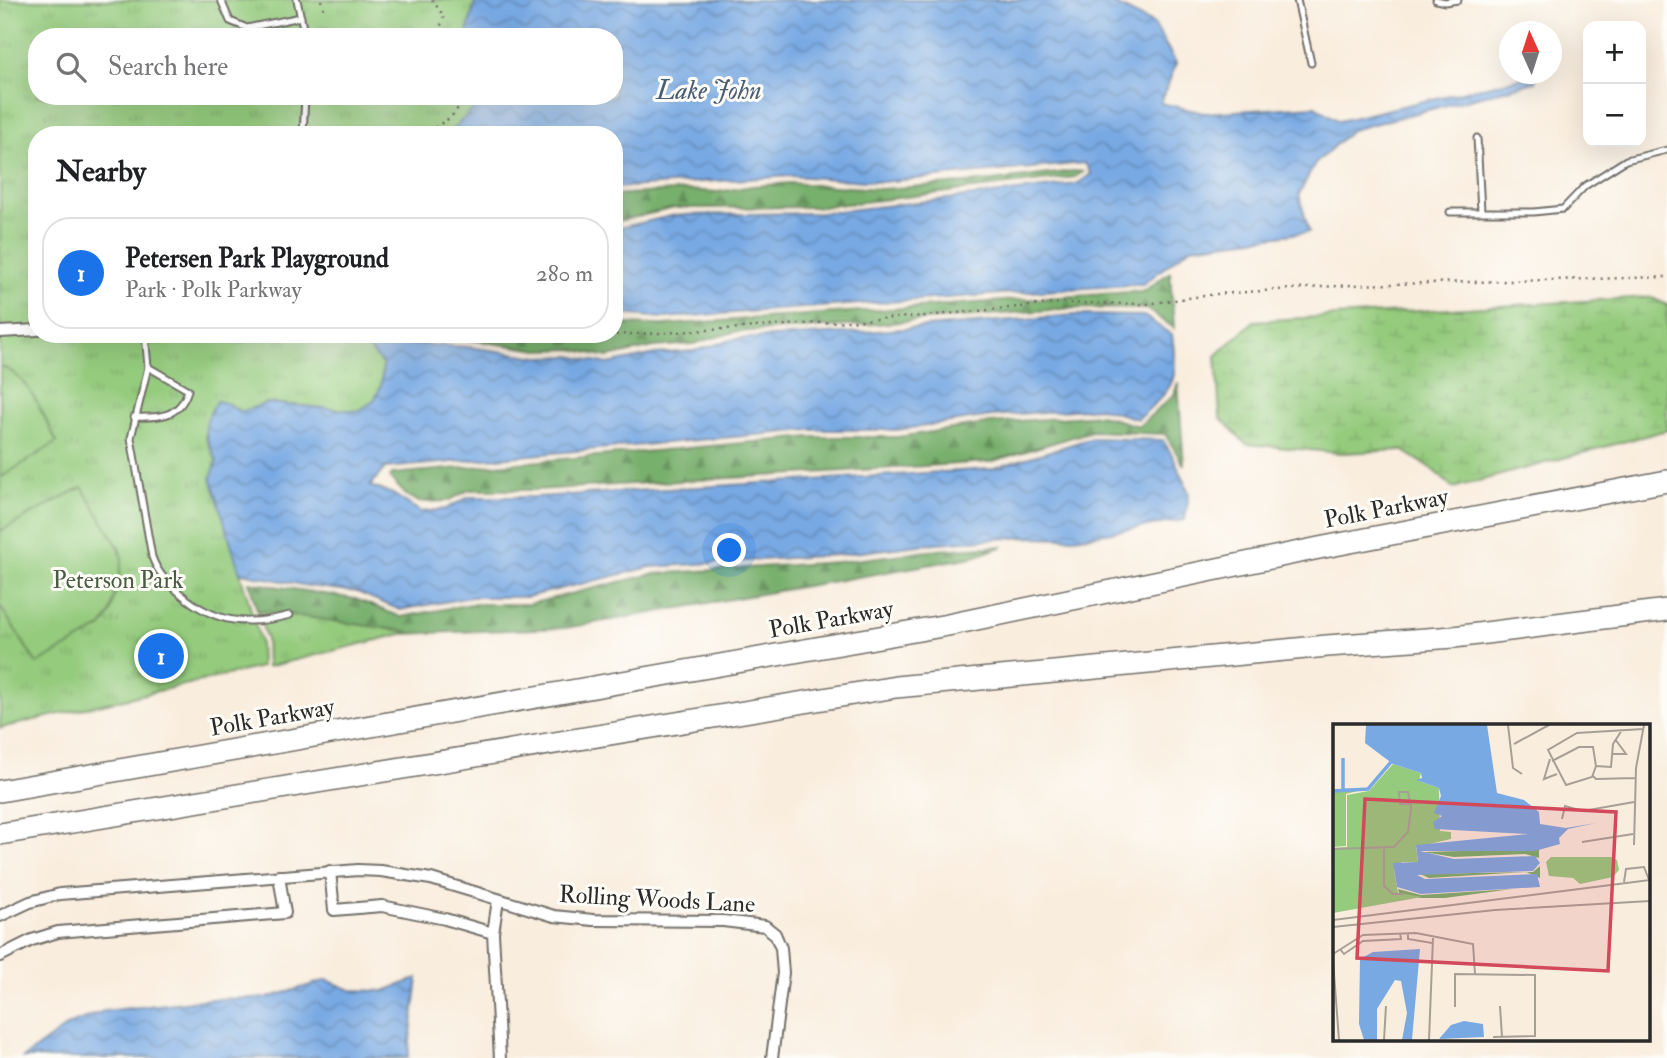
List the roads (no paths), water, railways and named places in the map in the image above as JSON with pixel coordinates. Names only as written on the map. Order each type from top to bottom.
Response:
[{"type":"highway","name":"Polk Parkway","points":[[0,790],[948,625],[1345,543],[1667,481]]},
{"type":"highway","points":[[0,834],[896,687],[1327,646],[1454,637],[1667,610]]},
{"type":"street","points":[[0,332],[28,330]]},
{"type":"street","points":[[330,871],[334,910],[382,906],[445,919],[493,933]]},
{"type":"street","name":"Rolling Woods Lane","points":[[0,916],[30,902],[61,894],[330,871],[381,871],[460,887],[554,916],[580,919],[723,921],[765,926],[775,934],[781,948],[783,973],[772,1058]]},
{"type":"street","points":[[0,956],[32,940],[58,932],[285,913],[279,876]]},
{"type":"street","points":[[498,900],[493,933],[500,1058]]},
{"type":"lane","points":[[221,0],[230,21],[247,28],[301,17]]},
{"type":"lane","points":[[298,0],[303,28]]},
{"type":"lane","points":[[1297,0],[1311,63]]},
{"type":"lane","points":[[1436,0],[1458,0]]},
{"type":"lane","points":[[303,126],[305,105]]},
{"type":"lane","points":[[1477,138],[1481,211]]},
{"type":"lane","points":[[1450,212],[1534,212],[1563,209],[1585,186],[1626,160],[1667,150]]},
{"type":"lane","points":[[146,343],[148,368],[131,438],[152,557],[158,571],[197,608],[219,617],[264,622],[290,615]]},
{"type":"lane","points":[[134,417],[153,418],[171,413],[184,405],[188,390],[148,368]]},
{"type":"water","name":"Lake John","points":[[476,0],[1106,0],[1154,24],[1176,63],[1161,103],[1204,113],[1315,106],[1339,121],[1499,83],[1527,84],[1351,130],[1315,164],[1299,194],[1309,232],[1191,247],[1143,284],[663,318],[623,314],[623,227],[675,215],[821,213],[1001,193],[1077,184],[1091,174],[1085,163],[881,182],[791,176],[623,187],[623,126],[456,126],[478,105],[623,105],[623,28],[468,28]]},
{"type":"water","points":[[1075,315],[1144,316],[1172,335],[1174,375],[1166,391],[1138,419],[1100,408],[991,416],[897,430],[810,430],[385,468],[370,486],[393,494],[421,512],[446,509],[469,497],[536,497],[991,469],[1092,438],[1163,440],[1189,493],[1185,520],[1075,538],[1026,537],[936,543],[837,555],[651,567],[527,597],[471,597],[400,610],[357,592],[240,573],[211,478],[217,461],[209,444],[206,424],[217,401],[229,404],[241,412],[267,403],[358,411],[374,401],[381,386],[383,365],[365,343],[469,347],[539,357],[571,356],[608,364],[655,354],[694,351],[734,339],[864,332]]},
{"type":"water","points":[[418,978],[408,1058],[23,1058],[70,1024],[104,1011],[211,999],[267,998],[327,980],[351,990],[384,991]]},
{"type":"place","name":"Petersen Park Playground","points":[[161,656]]},
{"type":"park label","name":"Peterson Park","points":[[118,580]]}]
